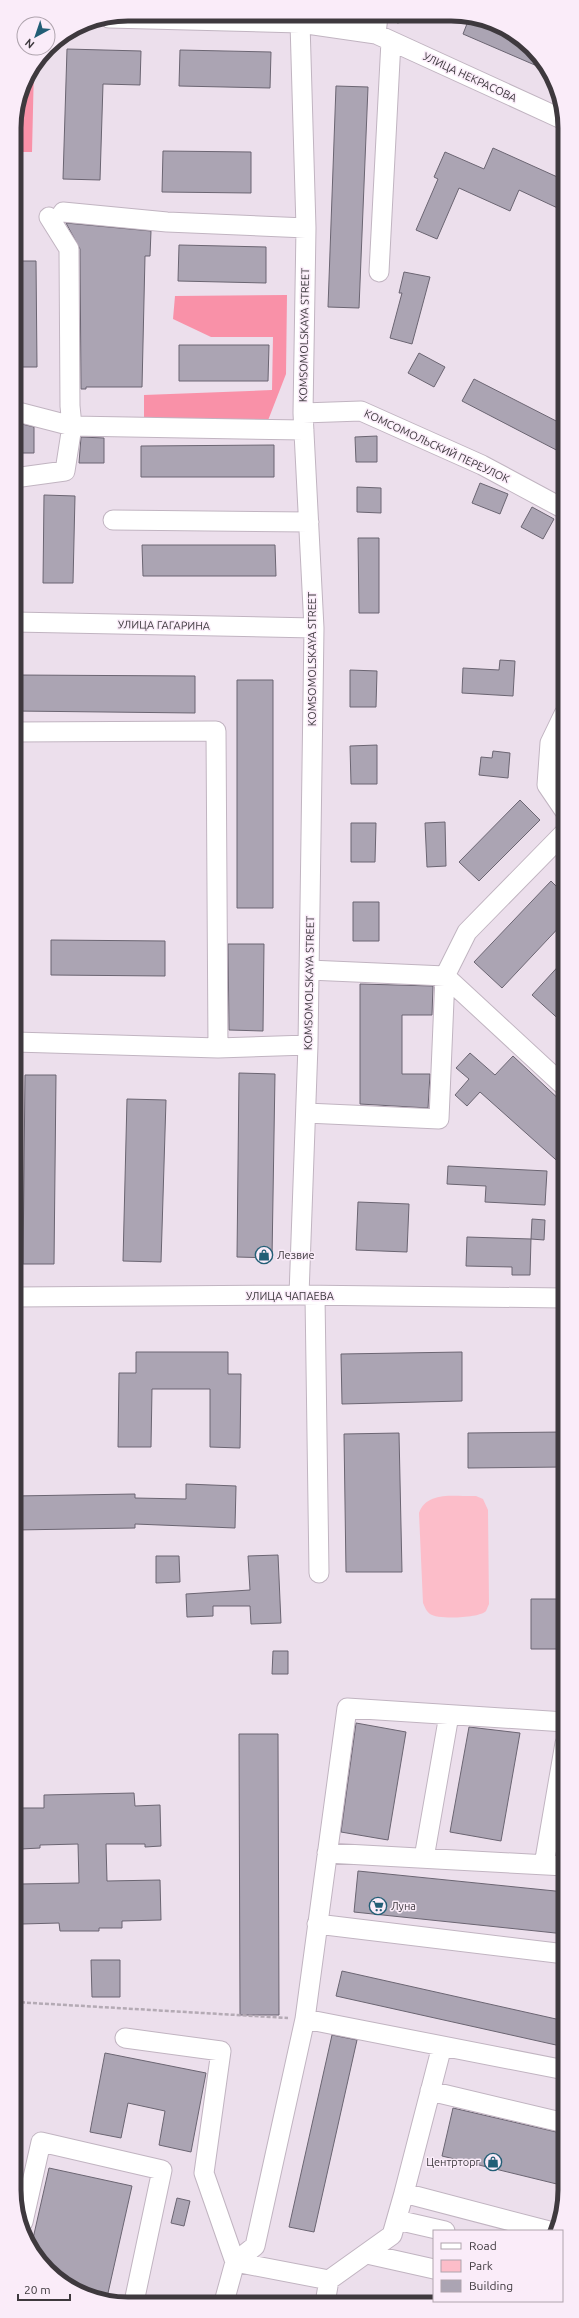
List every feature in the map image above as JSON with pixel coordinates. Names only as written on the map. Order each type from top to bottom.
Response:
[{"type":"street","name":"УЛИЦА НЕКРАСОВА","points":[[224,21],[300,23],[383,38],[557,117]]},
{"type":"street","points":[[379,21],[383,38],[379,272]]},
{"type":"street","name":"KOMSOMOLSKAYA STREET","points":[[300,23],[306,228],[304,421],[314,628],[306,1113],[307,1296],[320,1573]]},
{"type":"street","points":[[21,477],[65,471],[72,426],[70,406],[68,249],[56,215],[167,222],[306,228]]},
{"type":"street","name":"КОМСОМОЛЬСКИЙ ПЕРЕУЛОК","points":[[21,413],[72,426],[304,421],[361,411],[482,465],[558,505]]},
{"type":"street","points":[[113,520],[309,522]]},
{"type":"street","name":"УЛИЦА ГАГАРИНА","points":[[21,622],[314,628]]},
{"type":"street","points":[[558,726],[550,743],[547,785],[558,801]]},
{"type":"street","points":[[21,732],[216,732],[218,1048]]},
{"type":"street","points":[[306,1113],[439,1119],[445,976],[467,932],[558,839]]},
{"type":"street","points":[[309,970],[445,976],[558,1080]]},
{"type":"street","points":[[21,1042],[218,1048],[308,1046]]},
{"type":"street","name":"УЛИЦА ЧАПАЕВА","points":[[21,1297],[307,1296],[558,1298]]},
{"type":"street","points":[[235,2262],[255,2246],[305,2019],[347,1708],[558,1722]]},
{"type":"street","points":[[424,1858],[449,1715]]},
{"type":"street","points":[[544,1865],[558,1784]]},
{"type":"street","points":[[327,1853],[558,1866]]},
{"type":"street","points":[[317,1924],[558,1953]]},
{"type":"street","points":[[305,2019],[558,2069]]},
{"type":"street","points":[[124,2038],[221,2051],[204,2173],[235,2262],[225,2297]]},
{"type":"street","points":[[235,2262],[329,2280],[392,2235],[442,2046]]},
{"type":"street","points":[[430,2091],[558,2121]]},
{"type":"street","points":[[25,2215],[41,2142],[162,2170],[135,2297]]},
{"type":"street","points":[[404,2193],[518,2227],[541,2230]]},
{"type":"street","points":[[397,2220],[441,2230]]},
{"type":"street","points":[[367,2254],[433,2269]]},
{"type":"street","points":[[326,2297],[329,2280]]},
{"type":"path","points":[[21,2002],[305,2019]]},
{"type":"green space","points":[[443,1496],[476,1496],[483,1499],[488,1510],[489,1604],[486,1611],[468,1617],[450,1618],[434,1616],[428,1612],[423,1603],[419,1513],[423,1506],[436,1498]]},
{"type":"shaded area","points":[[34,77],[32,152],[21,152],[21,121],[29,87]]},
{"type":"shaded area","points":[[287,295],[286,374],[267,423],[144,417],[144,395],[272,390],[273,337],[211,337],[173,319],[175,296]]},
{"type":"building","points":[[468,22],[492,29],[516,43],[527,52],[538,66],[463,34]]},
{"type":"building","points":[[67,49],[141,51],[140,85],[103,84],[100,180],[63,179]]},
{"type":"building","points":[[180,50],[271,52],[270,88],[179,86]]},
{"type":"building","points":[[336,86],[368,87],[359,308],[328,307]]},
{"type":"building","points":[[493,148],[558,177],[558,208],[519,190],[510,211],[459,188],[437,239],[416,230],[438,179],[434,177],[445,152],[484,169]]},
{"type":"building","points":[[163,151],[251,152],[251,193],[162,192]]},
{"type":"building","points":[[66,223],[151,231],[150,256],[145,256],[142,387],[86,387],[86,389],[81,389],[80,249]]},
{"type":"building","points":[[179,245],[266,247],[266,283],[178,281]]},
{"type":"building","points":[[21,261],[36,261],[37,367],[21,367]]},
{"type":"building","points":[[404,272],[430,277],[412,344],[390,338],[402,293],[399,293]]},
{"type":"building","points":[[179,345],[269,345],[268,381],[179,381]]},
{"type":"building","points":[[419,353],[445,367],[434,387],[408,373]]},
{"type":"building","points":[[474,379],[558,422],[558,451],[462,401]]},
{"type":"building","points":[[21,424],[34,427],[34,453],[21,453]]},
{"type":"building","points":[[377,436],[377,462],[356,462],[355,437]]},
{"type":"building","points":[[81,437],[104,438],[104,463],[79,463]]},
{"type":"building","points":[[274,445],[274,477],[141,477],[141,446]]},
{"type":"building","points":[[480,483],[508,494],[500,514],[472,503]]},
{"type":"building","points":[[357,487],[381,488],[381,513],[357,512]]},
{"type":"building","points":[[44,495],[75,496],[73,583],[43,583]]},
{"type":"building","points":[[532,507],[554,519],[543,539],[521,527]]},
{"type":"building","points":[[358,538],[379,538],[379,613],[359,613]]},
{"type":"building","points":[[142,545],[275,545],[276,576],[143,576]]},
{"type":"building","points":[[500,660],[515,661],[513,696],[462,693],[463,668],[499,670]]},
{"type":"building","points":[[350,670],[377,671],[376,707],[350,707]]},
{"type":"building","points":[[21,675],[195,676],[195,713],[21,711]]},
{"type":"building","points":[[237,680],[273,680],[273,908],[237,908]]},
{"type":"building","points":[[377,745],[377,784],[351,784],[350,746]]},
{"type":"building","points":[[493,751],[510,753],[508,778],[479,775],[481,757],[492,758]]},
{"type":"building","points":[[520,800],[540,820],[479,881],[459,862]]},
{"type":"building","points":[[445,822],[446,866],[427,867],[425,823]]},
{"type":"building","points":[[351,823],[376,823],[375,862],[351,862]]},
{"type":"building","points":[[551,881],[558,888],[558,928],[502,988],[474,962]]},
{"type":"building","points":[[353,902],[379,902],[379,941],[353,941]]},
{"type":"building","points":[[51,940],[165,941],[165,976],[51,975]]},
{"type":"building","points":[[228,944],[264,944],[263,1031],[229,1030]]},
{"type":"building","points":[[558,967],[558,1019],[532,995]]},
{"type":"building","points":[[360,984],[433,986],[432,1015],[402,1015],[402,1074],[430,1074],[428,1108],[360,1104]]},
{"type":"building","points":[[470,1053],[495,1075],[513,1056],[558,1098],[558,1162],[480,1092],[467,1106],[455,1095],[469,1079],[456,1068]]},
{"type":"building","points":[[239,1073],[275,1074],[272,1258],[237,1257]]},
{"type":"building","points":[[25,1075],[56,1075],[54,1264],[23,1264]]},
{"type":"building","points":[[127,1099],[166,1100],[161,1262],[123,1261]]},
{"type":"building","points":[[448,1166],[547,1171],[545,1205],[485,1202],[486,1186],[447,1184]]},
{"type":"building","points":[[358,1202],[409,1204],[407,1252],[356,1250]]},
{"type":"building","points":[[532,1219],[545,1220],[544,1240],[531,1239]]},
{"type":"building","points":[[467,1237],[531,1239],[530,1275],[512,1275],[512,1267],[466,1266]]},
{"type":"building","points":[[136,1352],[228,1352],[228,1374],[241,1374],[240,1448],[210,1447],[210,1389],[152,1389],[151,1447],[118,1447],[119,1373],[136,1373]]},
{"type":"building","points":[[462,1352],[462,1401],[342,1404],[341,1354]]},
{"type":"building","points":[[558,1432],[558,1467],[468,1468],[468,1433]]},
{"type":"building","points":[[399,1433],[402,1572],[346,1572],[344,1434]]},
{"type":"building","points":[[186,1484],[236,1486],[235,1528],[135,1524],[135,1528],[21,1530],[21,1496],[135,1494],[135,1498],[186,1499]]},
{"type":"building","points":[[278,1555],[281,1623],[251,1624],[250,1606],[213,1606],[213,1616],[187,1617],[186,1594],[250,1590],[248,1556]]},
{"type":"building","points":[[156,1556],[179,1556],[180,1582],[156,1583]]},
{"type":"building","points":[[531,1599],[558,1599],[558,1649],[531,1649]]},
{"type":"building","points":[[273,1651],[288,1651],[288,1674],[272,1674]]},
{"type":"building","points":[[356,1723],[406,1732],[388,1840],[341,1832]]},
{"type":"building","points":[[469,1727],[520,1733],[501,1841],[450,1832]]},
{"type":"building","points":[[239,1734],[278,1734],[279,2015],[240,2015]]},
{"type":"building","points":[[134,1793],[135,1806],[160,1805],[161,1846],[145,1847],[145,1844],[106,1844],[107,1881],[160,1880],[161,1920],[122,1921],[122,1928],[99,1928],[99,1931],[60,1931],[59,1923],[22,1924],[21,1884],[79,1883],[78,1844],[40,1845],[40,1848],[21,1849],[21,1808],[44,1808],[44,1795]]},
{"type":"building","points":[[358,1871],[558,1891],[558,1933],[354,1912]]},
{"type":"building","points":[[91,1960],[120,1960],[120,1997],[92,1997]]},
{"type":"building","points":[[342,1971],[558,2019],[558,2045],[336,1996]]},
{"type":"building","points":[[332,2035],[357,2040],[314,2232],[289,2227]]},
{"type":"building","points":[[105,2053],[206,2073],[191,2152],[159,2145],[165,2111],[128,2103],[121,2138],[90,2132]]},
{"type":"building","points":[[453,2108],[558,2132],[558,2184],[442,2156]]},
{"type":"building","points":[[49,2168],[132,2186],[108,2295],[81,2286],[63,2275],[52,2266],[33,2239]]},
{"type":"building","points":[[177,2198],[190,2201],[184,2226],[171,2223]]},
{"type":"place","name":"Лезвие","points":[[264,1255]]},
{"type":"place","name":"Луна","points":[[378,1906]]},
{"type":"place","name":"Центрторг","points":[[493,2162]]}]
